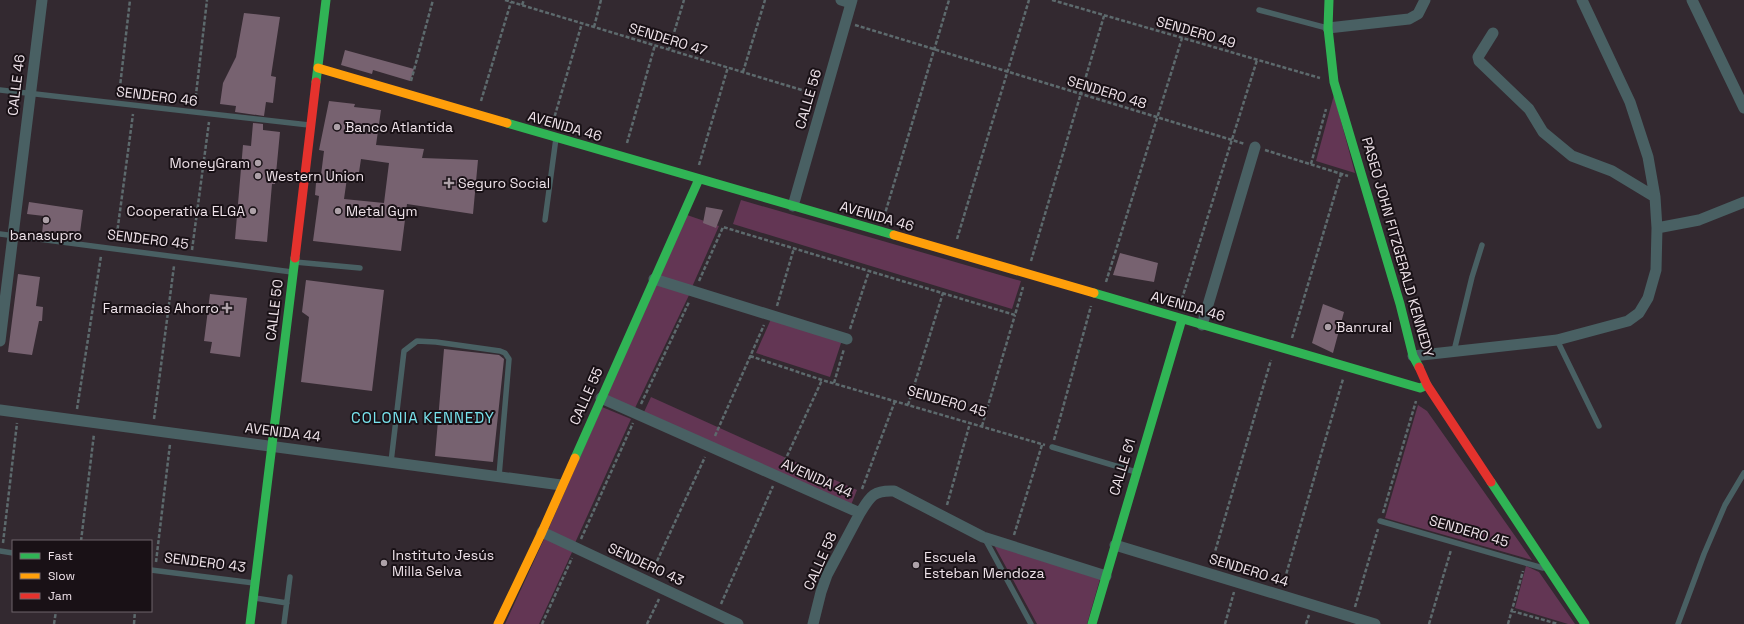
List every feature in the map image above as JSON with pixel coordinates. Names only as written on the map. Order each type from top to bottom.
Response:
[{"type":"street","name":"CALLE 46","points":[[0,341],[42,0]]},
{"type":"street","name":"CALLE 50","points":[[250,624],[326,0]]},
{"type":"street","name":"PASEO JOHN FITZGERALD KENNEDY","points":[[1329,0],[1328,28],[1334,82],[1400,304],[1413,356],[1424,386],[1585,624]]},
{"type":"street","points":[[1328,28],[1409,19],[1418,14],[1425,0]]},
{"type":"street","points":[[1413,356],[1557,340],[1628,320],[1639,313],[1648,298],[1656,270],[1657,228],[1655,197],[1648,157],[1630,102],[1582,0]]},
{"type":"street","points":[[1692,0],[1744,108]]},
{"type":"street","name":"CALLE 56","points":[[793,206],[845,22],[848,1]]},
{"type":"street","points":[[1493,33],[1478,57],[1479,62],[1529,109],[1543,132],[1572,156],[1612,171],[1655,197]]},
{"type":"street","name":"AVENIDA 46","points":[[318,68],[1347,367],[1424,386]]},
{"type":"street","points":[[1202,325],[1255,148]]},
{"type":"street","name":"CALLE 55","points":[[498,624],[542,532],[561,485],[654,279],[697,178]]},
{"type":"street","points":[[1657,228],[1699,220],[1744,202]]},
{"type":"street","points":[[654,279],[847,339]]},
{"type":"street","name":"CALLE 61","points":[[1092,624],[1180,318]]},
{"type":"street","name":"AVENIDA 44","points":[[600,398],[857,512],[870,497],[881,491],[894,491],[984,537],[1106,576]]},
{"type":"street","name":"AVENIDA 44","points":[[0,410],[561,485]]},
{"type":"street","name":"CALLE 58","points":[[813,624],[820,592],[857,512]]},
{"type":"street","name":"SENDERO 43","points":[[542,532],[738,624]]},
{"type":"street","name":"SENDERO 44","points":[[1115,545],[1375,624]]},
{"type":"lane","points":[[1259,10],[1328,28]]},
{"type":"lane","name":"SENDERO 46","points":[[0,90],[311,126]]},
{"type":"lane","points":[[545,220],[553,137]]},
{"type":"lane","name":"SENDERO 45","points":[[0,234],[293,272]]},
{"type":"lane","points":[[1454,352],[1472,277],[1482,245]]},
{"type":"lane","points":[[294,262],[360,268]]},
{"type":"lane","points":[[1557,340],[1599,426]]},
{"type":"lane","points":[[391,462],[404,351],[417,342],[436,342],[500,351],[505,353],[509,359],[499,476]]},
{"type":"lane","points":[[1052,447],[1136,472]]},
{"type":"lane","points":[[1678,624],[1704,554],[1725,505],[1744,473]]},
{"type":"lane","name":"SENDERO 45","points":[[1380,521],[1549,570]]},
{"type":"lane","points":[[984,537],[1031,624]]},
{"type":"lane","points":[[1,551],[12,553]]},
{"type":"lane","name":"SENDERO 43","points":[[153,570],[255,583]]},
{"type":"lane","points":[[284,624],[290,578]]},
{"type":"lane","points":[[253,598],[287,603]]},
{"type":"path","points":[[118,103],[130,0]]},
{"type":"path","points":[[194,112],[207,0]]},
{"type":"path","points":[[408,95],[433,0]]},
{"type":"path","name":"SENDERO 47","points":[[505,0],[824,96]]},
{"type":"path","points":[[522,5],[524,0]]},
{"type":"path","points":[[594,27],[602,0]]},
{"type":"path","points":[[668,49],[684,0]]},
{"type":"path","points":[[743,72],[765,0]]},
{"type":"path","points":[[880,231],[949,0]]},
{"type":"path","points":[[952,252],[1029,0]]},
{"type":"path","name":"SENDERO 49","points":[[1052,0],[1334,82]]},
{"type":"path","points":[[476,114],[511,2]]},
{"type":"path","points":[[982,426],[1104,16]]},
{"type":"path","name":"SENDERO 48","points":[[845,22],[1364,181]]},
{"type":"path","points":[[553,137],[582,23]]},
{"type":"path","points":[[1052,447],[1098,295],[1182,38]]},
{"type":"path","points":[[623,157],[655,45]]},
{"type":"path","points":[[1180,318],[1257,60]]},
{"type":"path","points":[[697,178],[728,68]]},
{"type":"path","points":[[1311,164],[1328,104]]},
{"type":"path","points":[[115,249],[134,105]]},
{"type":"path","points":[[191,259],[210,114]]},
{"type":"path","points":[[1289,350],[1341,174]]},
{"type":"path","points":[[542,624],[636,414],[723,227],[1015,315]]},
{"type":"path","points":[[75,420],[102,248]]},
{"type":"path","points":[[648,582],[750,356],[771,316],[794,248]]},
{"type":"path","points":[[152,430],[176,257]]},
{"type":"path","points":[[908,405],[943,293]]},
{"type":"path","points":[[1209,574],[1276,346]]},
{"type":"path","name":"SENDERO 45","points":[[750,356],[822,380],[1052,447]]},
{"type":"path","points":[[1280,595],[1347,367]]},
{"type":"path","points":[[716,614],[822,380]]},
{"type":"path","points":[[1352,617],[1380,521],[1424,386]]},
{"type":"path","points":[[857,512],[895,401]]},
{"type":"path","points":[[1,551],[18,413]]},
{"type":"path","points":[[81,540],[96,423]]},
{"type":"path","points":[[944,516],[970,423]]},
{"type":"path","points":[[153,570],[172,433]]},
{"type":"path","points":[[1011,545],[1042,444]]},
{"type":"path","points":[[1429,624],[1454,542]]},
{"type":"path","points":[[1508,624],[1525,563]]},
{"type":"path","points":[[1225,624],[1236,582]]},
{"type":"path","points":[[647,624],[664,589]]},
{"type":"path","points":[[1512,611],[1558,624]]},
{"type":"path","points":[[54,624],[56,612]]},
{"type":"path","points":[[134,624],[135,612]]},
{"type":"shaded area","points":[[1334,95],[1355,173],[1316,161]]},
{"type":"shaded area","points":[[741,200],[1021,281],[1012,309],[733,224]]},
{"type":"shaded area","points":[[687,215],[719,226],[692,287],[659,277]]},
{"type":"shaded area","points":[[655,284],[690,293],[635,408],[606,396]]},
{"type":"shaded area","points":[[771,319],[842,340],[830,377],[756,353]]},
{"type":"shaded area","points":[[651,397],[857,490],[851,505],[644,412]]},
{"type":"shaded area","points":[[1418,405],[1427,411],[1532,560],[1385,518]]},
{"type":"shaded area","points":[[602,407],[631,419],[575,543],[548,530]]},
{"type":"shaded area","points":[[545,537],[573,550],[539,624],[505,624]]},
{"type":"shaded area","points":[[994,545],[1100,579],[1087,624],[1037,624]]},
{"type":"shaded area","points":[[1526,566],[1539,572],[1575,624],[1568,624],[1515,608]]},
{"type":"building","points":[[244,13],[280,17],[271,76],[276,77],[273,103],[266,102],[264,116],[235,112],[236,106],[220,104],[223,83],[236,57]]},
{"type":"building","points":[[345,50],[414,69],[410,81],[373,70],[372,74],[341,65]]},
{"type":"building","points":[[329,101],[355,104],[354,107],[381,110],[376,145],[424,149],[422,158],[478,160],[473,214],[407,204],[401,251],[313,241],[319,196],[315,195],[316,183],[320,183],[324,151],[319,150]],"holes":[[[361,159],[389,163],[384,203],[344,199],[347,178],[358,179]]]},
{"type":"building","points":[[253,123],[263,124],[263,130],[280,132],[275,184],[272,184],[267,242],[235,239],[243,145],[251,146]]},
{"type":"building","points":[[29,202],[83,210],[79,240],[42,233],[44,216],[27,214]]},
{"type":"building","points":[[706,207],[723,210],[716,228],[703,223]]},
{"type":"building","points":[[1120,253],[1158,263],[1154,282],[1113,275]]},
{"type":"building","points":[[18,274],[40,277],[36,306],[43,307],[42,321],[39,321],[32,355],[8,352]]},
{"type":"building","points":[[306,280],[384,290],[372,391],[301,382],[309,317],[302,312]]},
{"type":"building","points":[[210,294],[247,298],[240,357],[210,353],[212,342],[204,341]]},
{"type":"building","name":"Banrural","points":[[1323,304],[1344,312],[1333,353],[1312,343]]},
{"type":"building","points":[[444,349],[499,355],[504,359],[493,462],[435,456]]},
{"type":"traffic: fast","points":[[316,82],[326,0]]},
{"type":"traffic: fast","points":[[1329,0],[1328,28],[1334,82],[1400,304],[1413,356],[1419,367]]},
{"type":"traffic: fast","points":[[507,123],[894,235]]},
{"type":"traffic: fast","points":[[575,458],[699,179]]},
{"type":"traffic: fast","points":[[250,624],[295,258]]},
{"type":"traffic: fast","points":[[1094,293],[1420,388],[1427,385]]},
{"type":"traffic: fast","points":[[1092,624],[1182,319]]},
{"type":"traffic: fast","points":[[1491,482],[1585,624]]},
{"type":"traffic: slow","points":[[318,68],[507,123]]},
{"type":"traffic: slow","points":[[894,235],[1094,293]]},
{"type":"traffic: slow","points":[[498,624],[542,532],[575,458]]},
{"type":"traffic: jam","points":[[295,258],[316,82]]},
{"type":"traffic: jam","points":[[1419,367],[1427,385],[1491,482]]},
{"type":"place","name":"Banco Atlantida","points":[[337,127]]},
{"type":"place","name":"MoneyGram","points":[[258,163]]},
{"type":"place","name":"Western Union","points":[[258,176]]},
{"type":"place","name":"Seguro Social","points":[[449,183]]},
{"type":"place","name":"Cooperativa ELGA","points":[[253,211]]},
{"type":"place","name":"Metal Gym","points":[[338,211]]},
{"type":"place","name":"banasupro","points":[[46,220]]},
{"type":"place","name":"Farmacias Ahorro","points":[[227,308]]},
{"type":"place","name":"Banrural","points":[[1328,327]]},
{"type":"place","name":"Instituto Jesús Milla Selva","points":[[384,563]]},
{"type":"place","name":"Escuela Esteban Mendoza","points":[[916,565]]},
{"type":"district","name":"COLONIA KENNEDY","points":[[423,418]]}]
